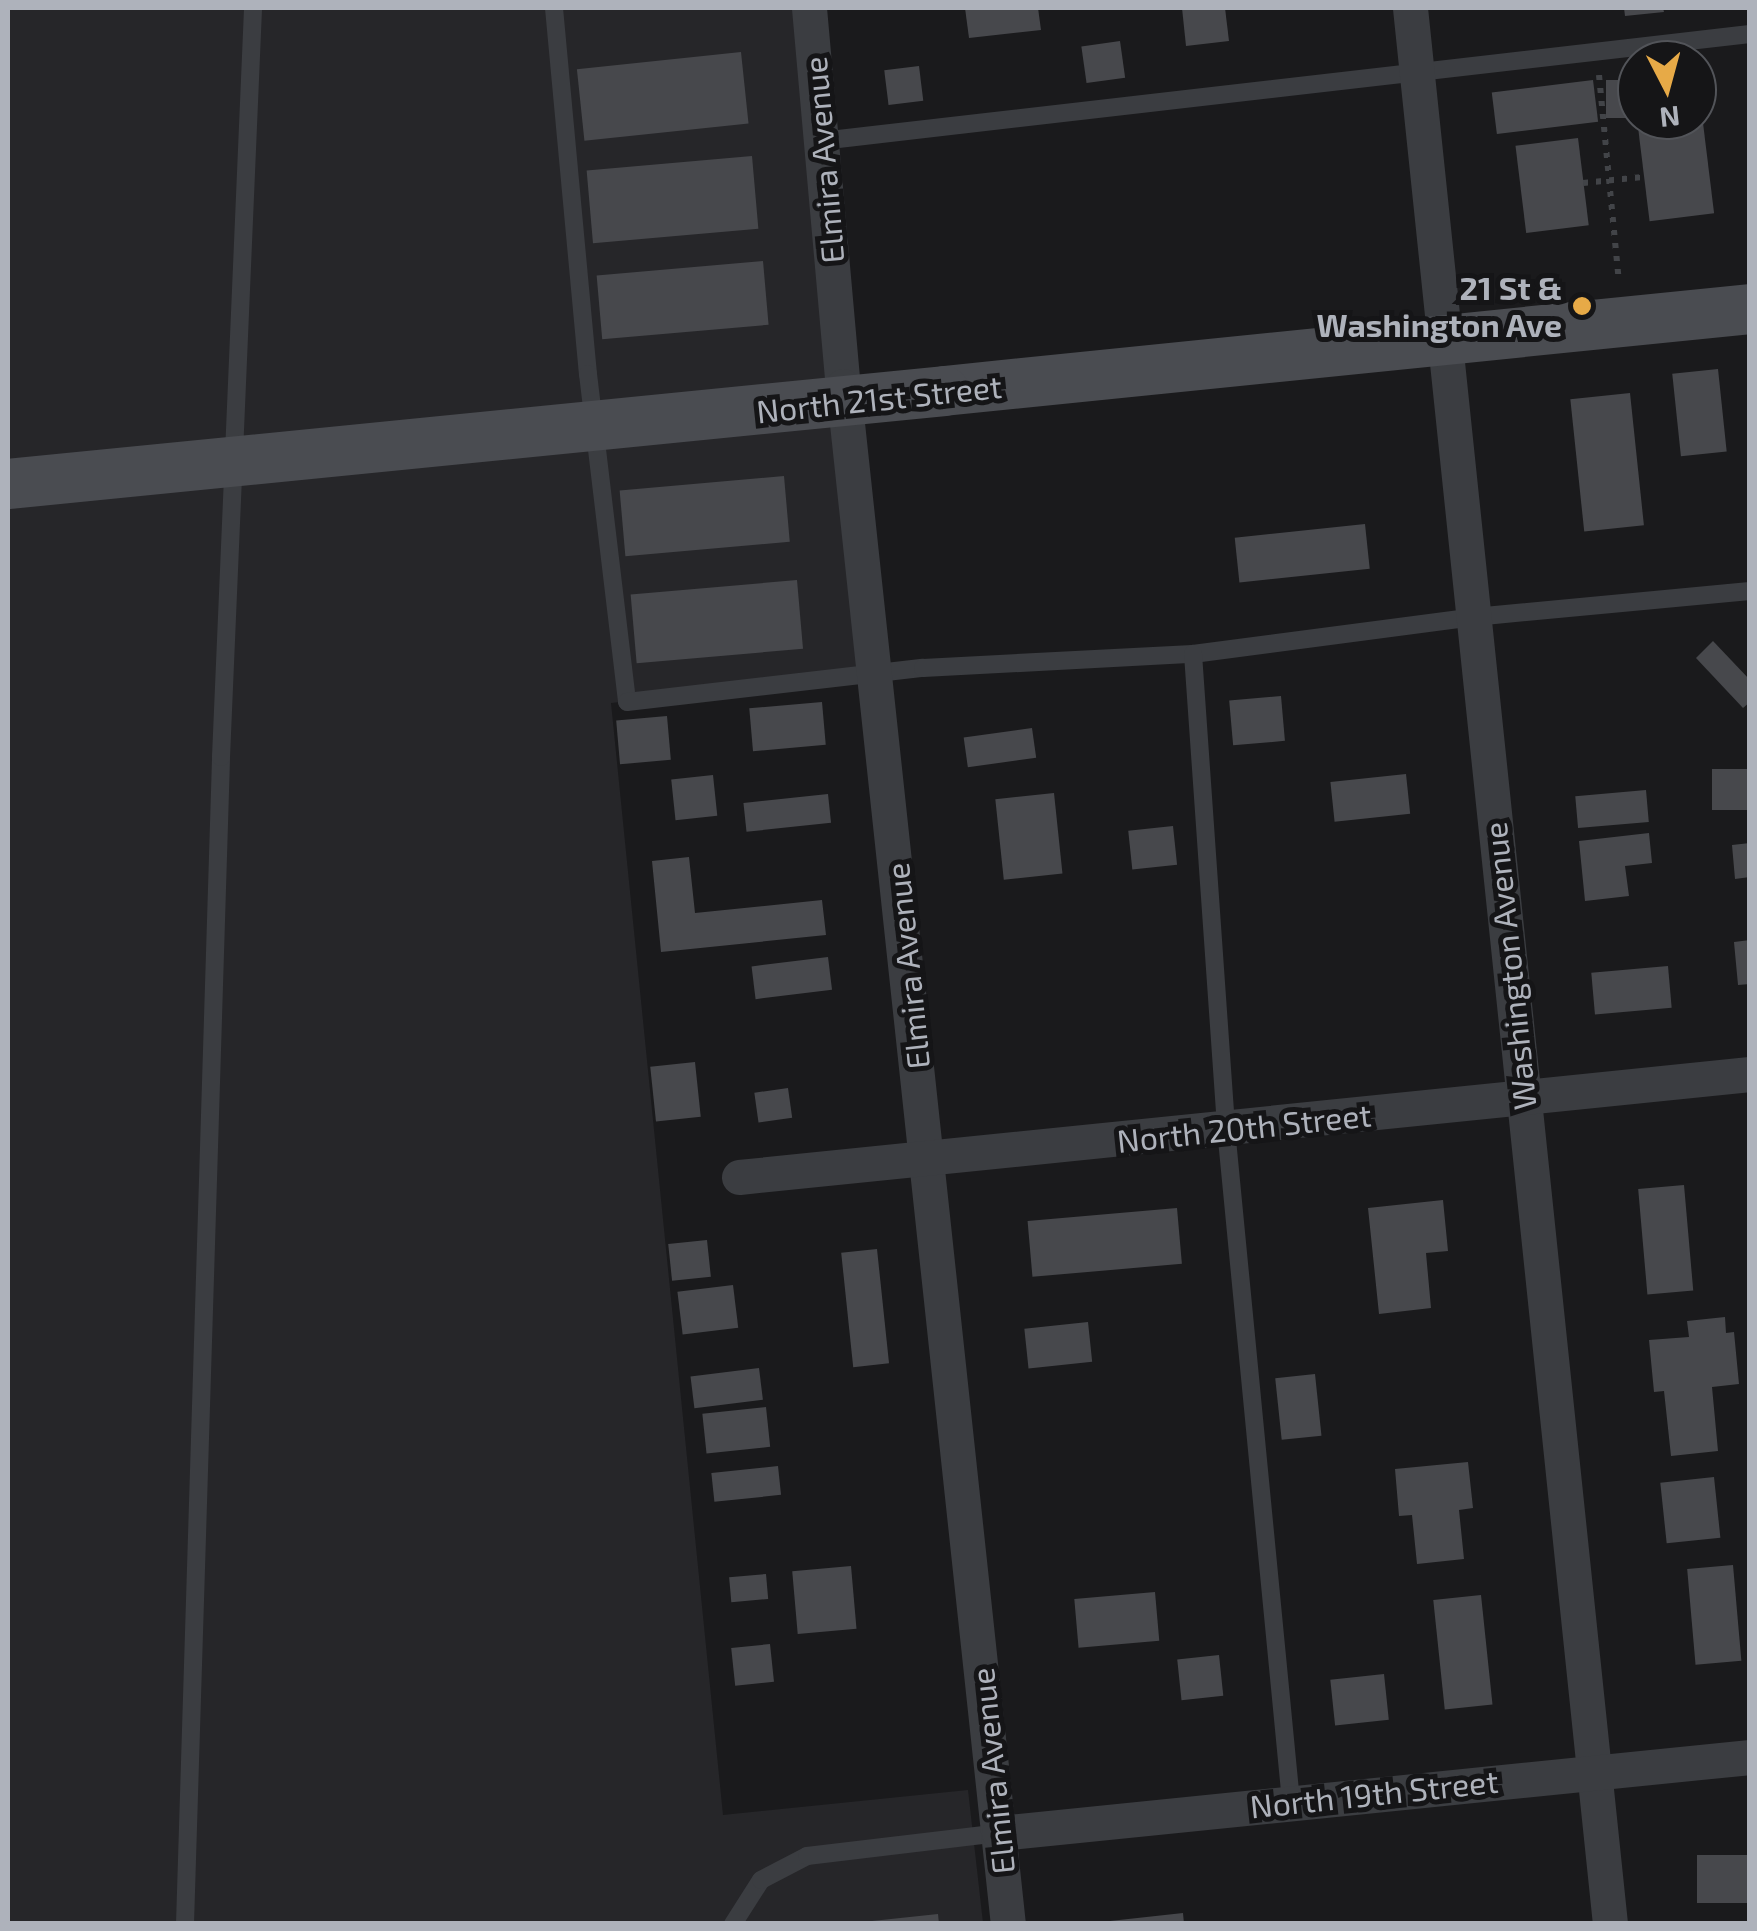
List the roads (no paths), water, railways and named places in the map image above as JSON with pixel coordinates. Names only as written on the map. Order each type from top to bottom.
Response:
[{"type":"street","name":"Elmira Avenue","points":[[809,8],[875,675],[1008,1924]]},
{"type":"street","name":"Washington Avenue","points":[[1410,8],[1610,1924]]},
{"type":"street","name":"North 21st Street","points":[[8,484],[1750,309]]},
{"type":"street","name":"North 20th Street","points":[[739,1177],[1750,1074]]},
{"type":"street","name":"North 19th Street","points":[[998,1832],[1750,1756]]},
{"type":"lane","points":[[185,1924],[220,797],[254,8]]},
{"type":"lane","points":[[554,8],[588,374],[627,702],[875,675],[1076,658],[1194,654],[1474,616],[1750,591]]},
{"type":"lane","points":[[821,141],[1750,34]]},
{"type":"lane","points":[[1194,654],[1226,1128],[1291,1802]]},
{"type":"lane","points":[[733,1924],[761,1880],[807,1856],[998,1832]]},
{"type":"place","name":"21 St & Washington Ave","points":[[1582,306]]}]
